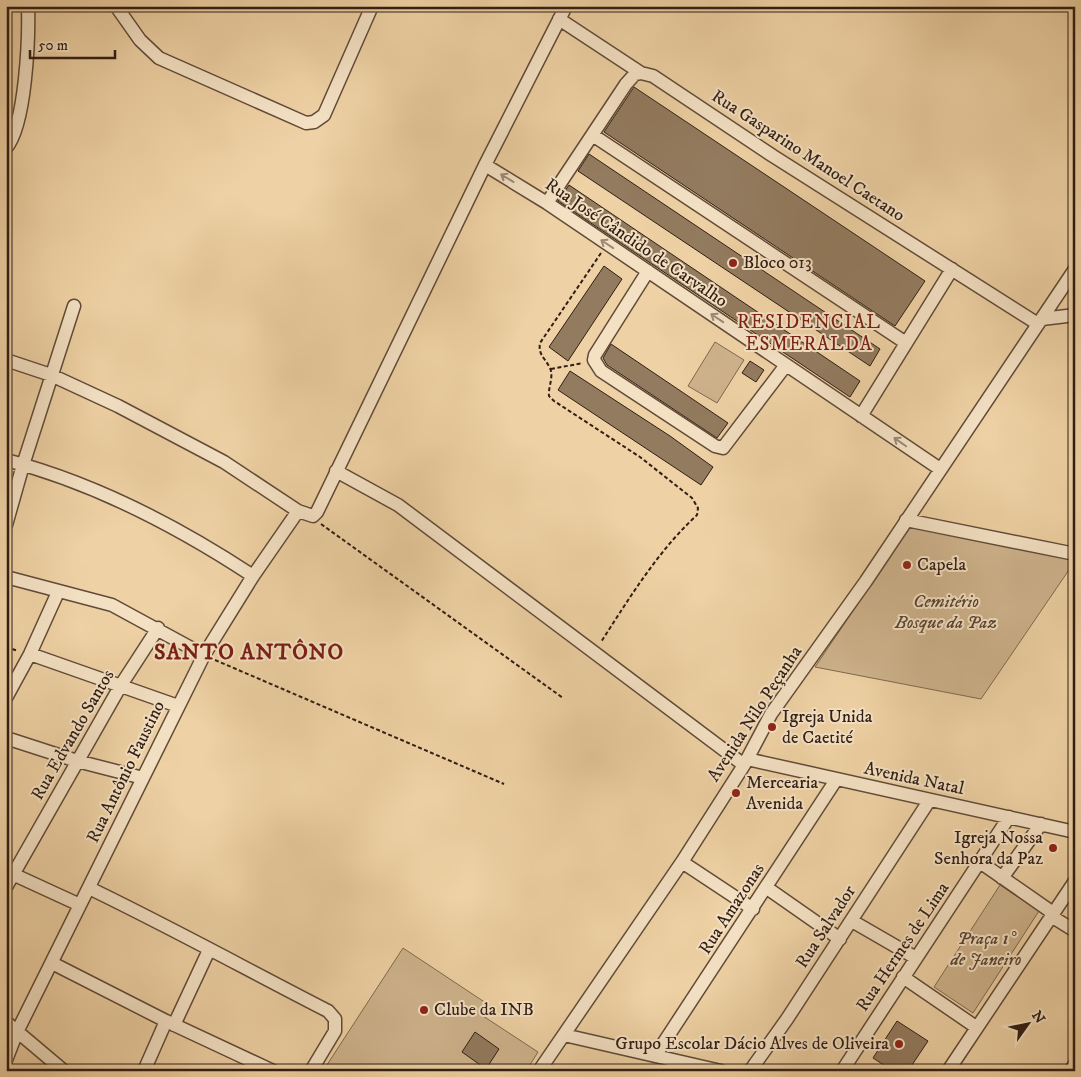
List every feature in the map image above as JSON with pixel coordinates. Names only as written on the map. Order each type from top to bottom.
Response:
[{"type":"street","points":[[6,148],[18,119],[26,65],[28,6]]},
{"type":"street","points":[[116,6],[140,40],[159,58],[306,123],[314,122],[324,115],[372,6]]},
{"type":"street","name":"Rua Antônio Faustino","points":[[6,1060],[17,1032],[204,655],[252,576],[303,513],[317,512],[485,165],[566,6]]},
{"type":"street","name":"Rua Gasparino Manoel Caetano","points":[[559,19],[640,73],[653,76],[773,156],[952,269],[1040,321]]},
{"type":"street","points":[[547,203],[594,136],[626,84],[636,74],[640,73]]},
{"type":"street","points":[[594,136],[906,343]]},
{"type":"street","name":"Rua José Cândido de Carvalho","points":[[485,165],[547,203],[940,469]]},
{"type":"street","points":[[861,416],[952,269]]},
{"type":"street","name":"Avenida Nilo Peçanha","points":[[539,1071],[682,862],[745,762],[771,714],[906,520],[1075,269]]},
{"type":"street","points":[[648,271],[595,355],[594,360],[601,371],[719,448],[725,446],[786,365]]},
{"type":"street","points":[[6,525],[23,465],[74,306]]},
{"type":"street","points":[[1040,321],[1075,314]]},
{"type":"street","points":[[6,360],[51,375],[118,406],[224,462],[303,513]]},
{"type":"street","points":[[6,460],[112,497],[149,514],[212,549],[252,576]]},
{"type":"street","points":[[336,471],[398,505],[745,762]]},
{"type":"street","points":[[906,520],[1075,554]]},
{"type":"street","points":[[6,566],[9,578],[112,605],[158,628],[204,655]]},
{"type":"street","points":[[6,698],[30,654],[58,592]]},
{"type":"street","name":"Rua Edvando Santos","points":[[6,887],[10,873],[121,685],[158,628]]},
{"type":"street","points":[[30,654],[178,706]]},
{"type":"street","points":[[6,738],[77,761],[143,778]]},
{"type":"street","name":"Avenida Natal","points":[[745,762],[1075,832]]},
{"type":"street","name":"Rua Amazonas","points":[[654,1056],[767,888],[836,780]]},
{"type":"street","name":"Rua Salvador","points":[[750,1071],[852,921],[929,801]]},
{"type":"street","name":"Rua Hermes de Lima","points":[[842,1071],[1009,817]]},
{"type":"street","points":[[1002,878],[1041,824]]},
{"type":"street","points":[[682,862],[753,909]]},
{"type":"street","points":[[980,862],[1075,931]]},
{"type":"street","points":[[10,873],[80,905]]},
{"type":"street","points":[[948,1071],[976,1026],[1075,881]]},
{"type":"street","points":[[89,888],[168,926],[209,950],[332,1015],[336,1024],[335,1031],[311,1071]]},
{"type":"street","points":[[767,888],[840,939]]},
{"type":"street","points":[[852,921],[916,958]]},
{"type":"street","points":[[144,1071],[209,950]]},
{"type":"street","points":[[52,963],[170,1023],[273,1071]]},
{"type":"street","points":[[903,978],[976,1026]]},
{"type":"street","points":[[6,1022],[64,1071]]},
{"type":"street","points":[[564,1036],[721,1071]]},
{"type":"street","points":[[1070,1071],[1075,1064]]},
{"type":"path","points":[[594,652],[645,575],[665,549],[697,515],[698,508],[692,498],[640,457],[552,400],[549,392],[551,369],[540,354],[540,343],[607,244]]},
{"type":"path","points":[[551,369],[594,360]]},
{"type":"path","points":[[303,513],[563,698]]},
{"type":"path","points":[[204,655],[504,784]]},
{"type":"green space","points":[[715,342],[744,360],[717,403],[688,386]]},
{"type":"green space","name":"Cemitério Bosque da Paz","points":[[910,527],[1075,558],[1075,561],[981,699],[815,667]]},
{"type":"green space","name":"Praça 1° de Janeiro","points":[[1000,885],[1039,911],[973,1013],[934,987]]},
{"type":"green space","name":"Clube da INB","points":[[403,948],[489,1005],[483,1016],[538,1052],[526,1071],[323,1071]]},
{"type":"building","points":[[634,87],[925,281],[895,326],[604,132]]},
{"type":"building","points":[[589,154],[880,349],[870,366],[578,171]]},
{"type":"building","points":[[569,185],[860,381],[850,397],[558,201]]},
{"type":"building","points":[[604,266],[622,279],[568,361],[549,347]]},
{"type":"building","points":[[611,344],[728,423],[717,438],[607,365],[603,358]]},
{"type":"building","points":[[750,361],[764,370],[756,382],[742,373]]},
{"type":"building","points":[[570,371],[670,436],[713,467],[701,485],[558,390]]},
{"type":"building","points":[[897,1021],[928,1041],[908,1071],[893,1071],[873,1058]]},
{"type":"building","points":[[475,1032],[499,1049],[486,1069],[462,1052]]},
{"type":"place","name":"Bloco 013","points":[[733,263]]},
{"type":"place","name":"Capela","points":[[907,565]]},
{"type":"place","name":"Igreja Unida de Caetité","points":[[772,727]]},
{"type":"place","name":"Mercearia Avenida","points":[[736,793]]},
{"type":"place","name":"Igreja Nossa Senhora da Paz","points":[[1053,848]]},
{"type":"place","name":"Clube da INB","points":[[424,1010]]},
{"type":"place","name":"Grupo Escolar Dácio Alves de Oliveira","points":[[899,1044]]},
{"type":"district","name":"RESIDENCIAL ESMERALDA","points":[[809,333]]},
{"type":"district","name":"SANTO ANTÔNO","points":[[249,652]]}]
